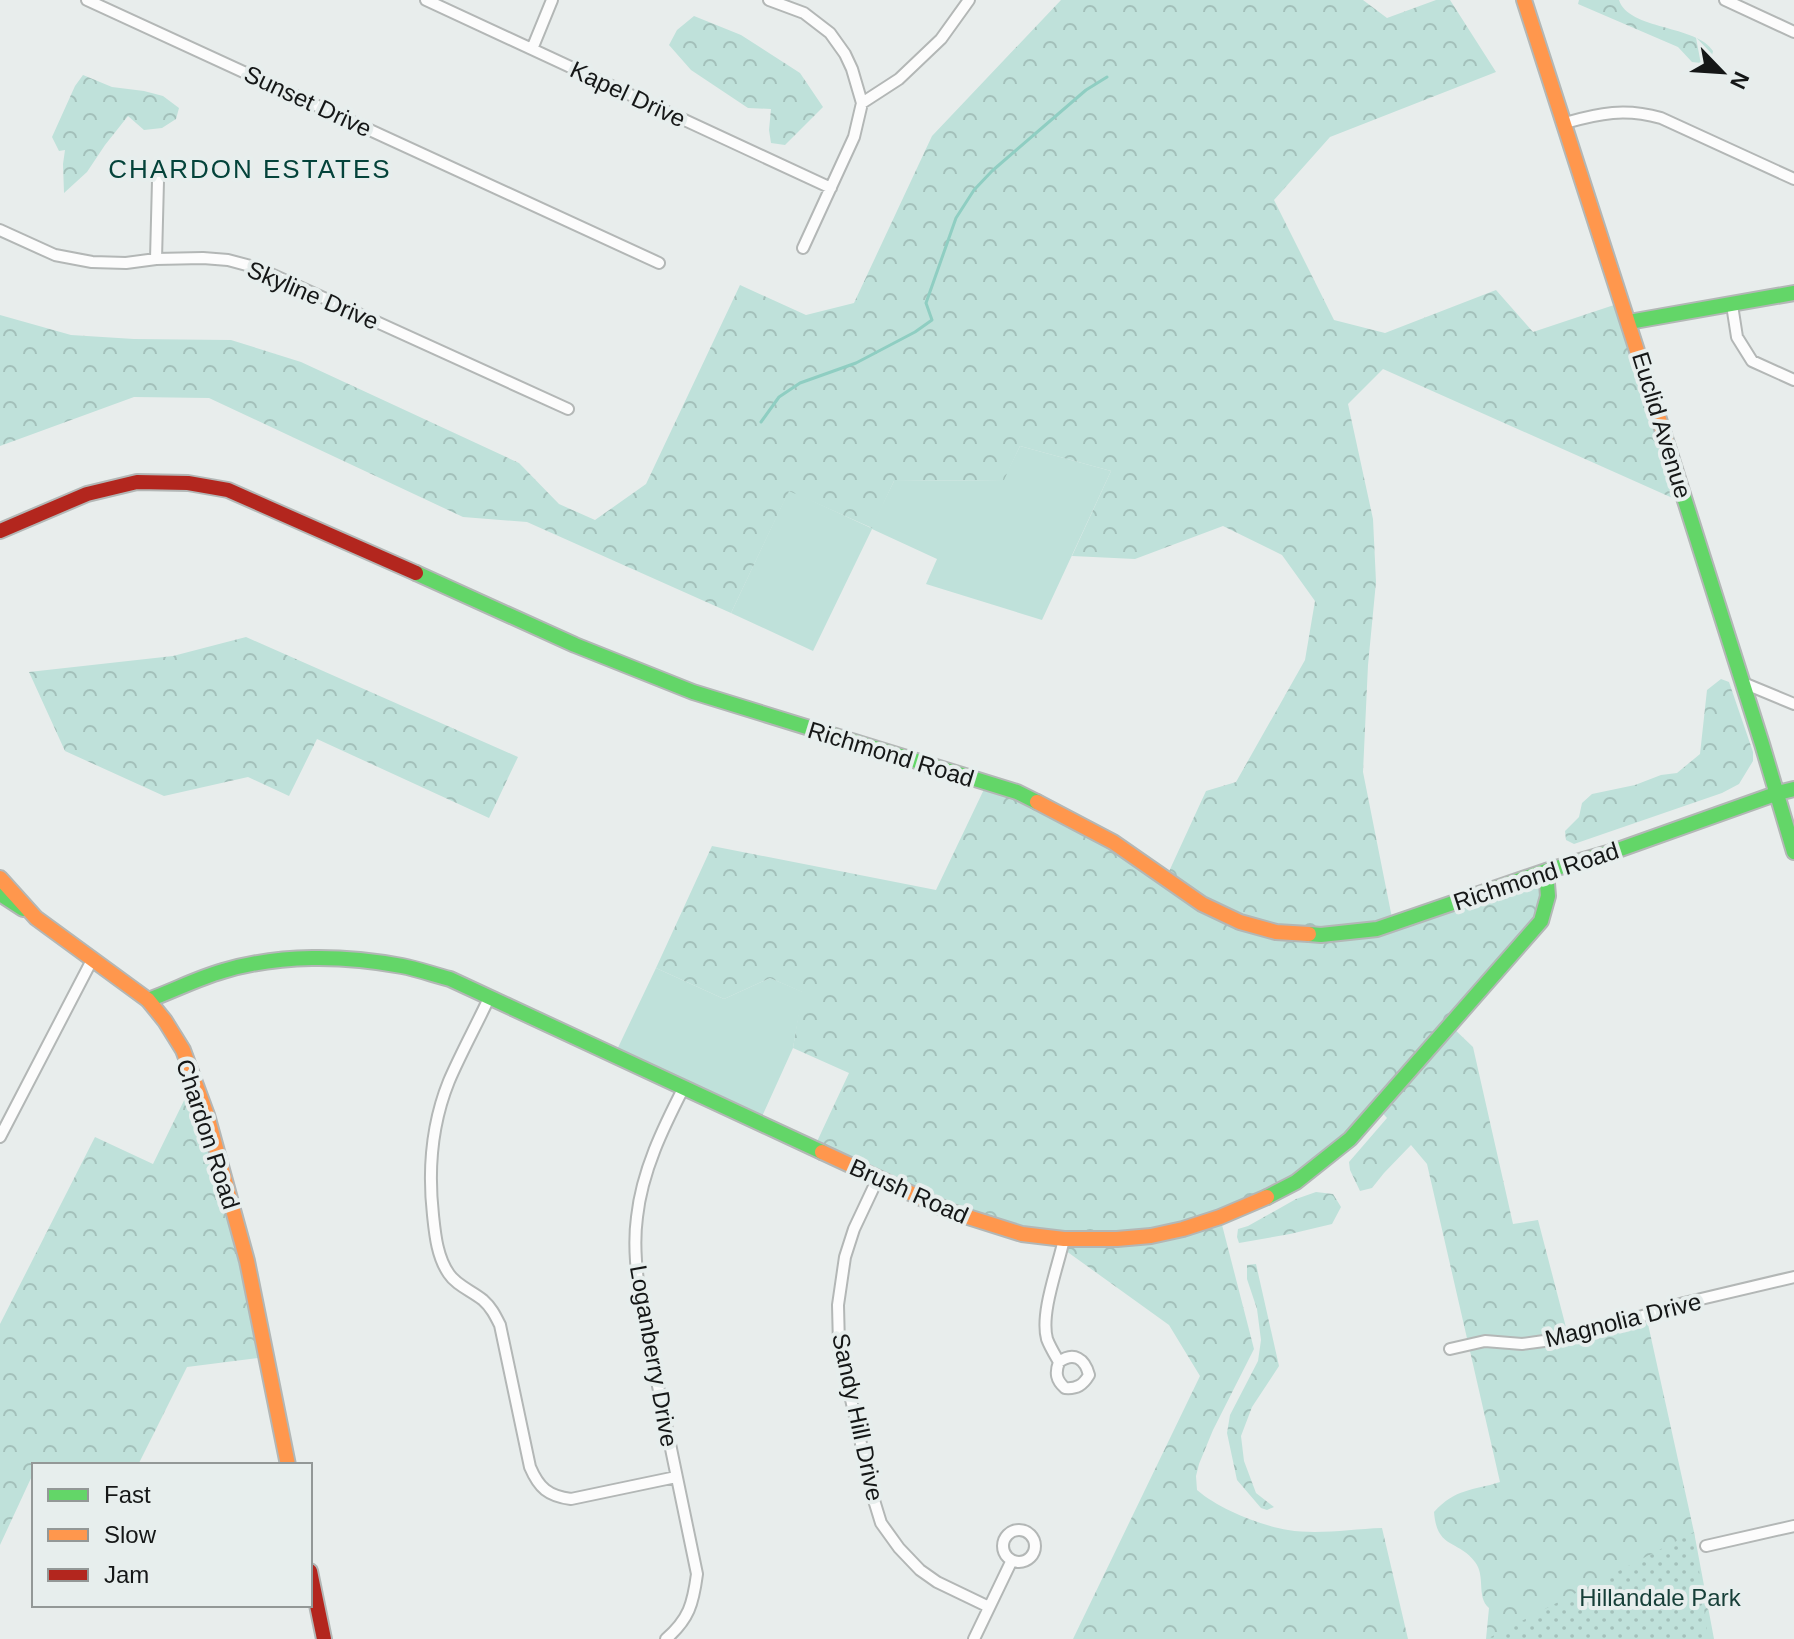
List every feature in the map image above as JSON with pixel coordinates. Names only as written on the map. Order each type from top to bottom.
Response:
[{"type":"main road","name":"Euclid Avenue","points":[[1524,0],[1629,322],[1794,852]]},
{"type":"main road","points":[[1629,322],[1794,293]]},
{"type":"main road","name":"Richmond Road","points":[[0,531],[87,494],[137,482],[188,483],[228,490],[575,645],[693,692],[1017,792],[1113,842],[1202,904],[1240,922],[1276,932],[1321,935],[1377,929],[1794,789]]},
{"type":"main road","name":"Brush Road","points":[[148,1000],[222,971],[260,963],[343,960],[402,966],[450,979],[949,1211],[1022,1234],[1064,1239],[1151,1236],[1220,1217],[1269,1196],[1296,1182],[1350,1139],[1541,921],[1549,890],[1546,871]]},
{"type":"main road","name":"Chardon Road","points":[[0,878],[36,918],[148,1000],[183,1050],[207,1115],[247,1261],[288,1463]]},
{"type":"main road","points":[[0,894],[36,918]]},
{"type":"main road","points":[[312,1581],[324,1639]]},
{"type":"street","name":"Sunset Drive","points":[[87,0],[659,263]]},
{"type":"street","name":"Kapel Drive","points":[[426,0],[831,188]]},
{"type":"street","points":[[532,49],[552,0]]},
{"type":"street","points":[[769,0],[806,9],[830,33],[852,69],[862,103],[854,137],[803,248]]},
{"type":"street","points":[[862,103],[899,79],[941,39],[969,0]]},
{"type":"street","points":[[1725,0],[1794,32]]},
{"type":"street","points":[[1565,123],[1592,115],[1641,112],[1661,118],[1794,179]]},
{"type":"street","points":[[156,259],[158,181]]},
{"type":"street","name":"Skyline Drive","points":[[0,230],[55,255],[92,262],[203,258],[228,260],[258,268],[568,409]]},
{"type":"street","points":[[1732,305],[1737,337],[1752,361],[1794,380]]},
{"type":"street","points":[[1741,682],[1794,704]]},
{"type":"street","points":[[0,1137],[92,960]]},
{"type":"street","points":[[489,998],[449,1083],[437,1122],[431,1160],[431,1195],[442,1260],[450,1276],[482,1299],[492,1309],[500,1325],[530,1467],[544,1490],[557,1497],[571,1499],[676,1477]]},
{"type":"street","name":"Loganberry Drive","points":[[666,1639],[679,1627],[693,1601],[697,1574],[641,1304],[636,1262],[637,1217],[644,1180],[659,1138],[684,1087]]},
{"type":"street","name":"Sandy Hill Drive","points":[[878,1178],[854,1229],[845,1257],[838,1305],[839,1346],[873,1497],[881,1523],[920,1570],[937,1582],[989,1607]]},
{"type":"street","points":[[1059,1362],[1048,1342],[1046,1315],[1064,1239]]},
{"type":"street","name":"Magnolia Drive","points":[[1450,1349],[1485,1341],[1522,1344],[1544,1341],[1794,1277]]},
{"type":"street","points":[[1706,1546],[1794,1526]]},
{"type":"street","points":[[974,1639],[1011,1562]]},
{"type":"green space","points":[[1061,0],[1363,0],[1387,18],[1436,0],[1450,0],[1496,72],[1330,137],[1274,200],[1334,320],[1385,333],[1496,290],[1533,332],[1623,302],[1686,504],[1383,369],[1348,404],[1373,519],[1376,582],[1363,772],[1393,923],[1546,871],[1546,911],[1450,1025],[1473,1047],[1513,1224],[1538,1220],[1568,1335],[1646,1315],[1694,1532],[1714,1639],[1486,1639],[1489,1608],[1483,1598],[1478,1568],[1468,1555],[1439,1533],[1434,1512],[1457,1494],[1500,1482],[1427,1164],[1411,1145],[1372,1188],[1360,1191],[1350,1170],[1349,1162],[1387,1118],[1378,1108],[1296,1182],[1220,1217],[1254,1349],[1213,1430],[1196,1476],[1197,1490],[1206,1497],[1228,1510],[1265,1524],[1311,1532],[1382,1528],[1408,1639],[1073,1639],[1200,1376],[1169,1325],[1062,1248],[1063,1240],[1022,1234],[814,1148],[849,1073],[793,1048],[802,992],[770,978],[724,999],[656,968],[712,846],[936,890],[987,783],[1166,878],[1206,791],[1236,782],[1305,660],[1315,601],[1282,555],[1223,526],[1135,559],[1072,556],[1111,471],[1020,446],[1004,480],[894,481],[872,528],[789,491],[731,613],[527,522],[463,517],[209,398],[134,397],[0,446],[0,315],[71,335],[231,340],[301,362],[519,463],[559,504],[595,520],[646,484],[740,285],[806,315],[854,303],[932,136]]},
{"type":"green space","points":[[1579,0],[1619,0],[1625,10],[1635,17],[1693,36],[1713,51],[1710,64],[1692,62],[1678,47],[1578,4]]},
{"type":"green space","points":[[694,16],[741,35],[800,73],[823,107],[785,145],[771,143],[771,109],[748,108],[691,70],[669,45],[677,30]]},
{"type":"green space","points":[[83,75],[112,87],[163,96],[179,108],[176,119],[162,128],[144,130],[128,116],[87,172],[64,193],[65,150],[59,151],[52,137]]},
{"type":"green space","points":[[1020,446],[1111,471],[1042,620],[926,584],[937,559],[872,529],[813,651],[731,613],[789,490],[871,528],[894,481],[1003,480]]},
{"type":"green space","points":[[246,637],[518,757],[489,818],[317,739],[289,796],[248,777],[164,796],[65,751],[29,672],[173,656]]},
{"type":"green space","points":[[1721,679],[1729,682],[1753,752],[1753,761],[1739,784],[1722,793],[1574,844],[1566,840],[1565,831],[1579,817],[1582,803],[1592,794],[1677,773],[1700,754],[1707,690]]},
{"type":"green space","points":[[656,968],[724,999],[770,978],[803,992],[793,1048],[759,1123],[614,1056]]},
{"type":"green space","points":[[195,1078],[266,1357],[187,1367],[139,1463],[32,1463],[32,1476],[0,1545],[0,1324],[95,1137],[153,1164]]},
{"type":"green space","points":[[1316,1192],[1333,1194],[1341,1207],[1332,1224],[1239,1243],[1238,1229]]},
{"type":"green space","points":[[1256,1264],[1279,1366],[1252,1407],[1241,1436],[1244,1461],[1256,1493],[1274,1507],[1267,1510],[1261,1508],[1237,1480],[1227,1433],[1230,1415],[1258,1361],[1261,1340],[1257,1309],[1247,1279],[1247,1265]]},
{"type":"green space","name":"Hillandale Park","points":[[1694,1532],[1708,1639],[1487,1639]]},
{"type":"waterway","points":[[761,422],[779,397],[800,383],[856,363],[932,320],[926,303],[956,218],[974,190],[1086,90],[1107,77]]},
{"type":"traffic: fast","points":[[1629,322],[1794,293]]},
{"type":"traffic: fast","points":[[1668,447],[1794,852]]},
{"type":"traffic: fast","points":[[416,573],[575,645],[693,692],[1017,792],[1037,802]]},
{"type":"traffic: fast","points":[[1309,934],[1377,929],[1794,789]]},
{"type":"traffic: fast","points":[[1267,1197],[1296,1182],[1350,1139],[1541,921],[1548,896],[1546,871]]},
{"type":"traffic: fast","points":[[0,894],[23,909]]},
{"type":"traffic: fast","points":[[148,1000],[214,974],[245,965],[289,959],[335,958],[408,967],[450,979],[822,1152]]},
{"type":"traffic: slow","points":[[1524,0],[1668,447]]},
{"type":"traffic: slow","points":[[1037,802],[1113,842],[1202,904],[1240,922],[1276,932],[1309,934]]},
{"type":"traffic: slow","points":[[0,878],[36,918],[148,1000],[183,1050],[207,1115],[247,1261],[288,1463]]},
{"type":"traffic: slow","points":[[822,1152],[949,1211],[1022,1234],[1064,1239],[1151,1236],[1220,1217],[1267,1197]]},
{"type":"traffic: jam","points":[[0,531],[87,494],[137,482],[188,483],[228,490],[416,573]]},
{"type":"traffic: jam","points":[[312,1581],[324,1639]]},
{"type":"district","name":"CHARDON ESTATES","points":[[250,169]]}]
